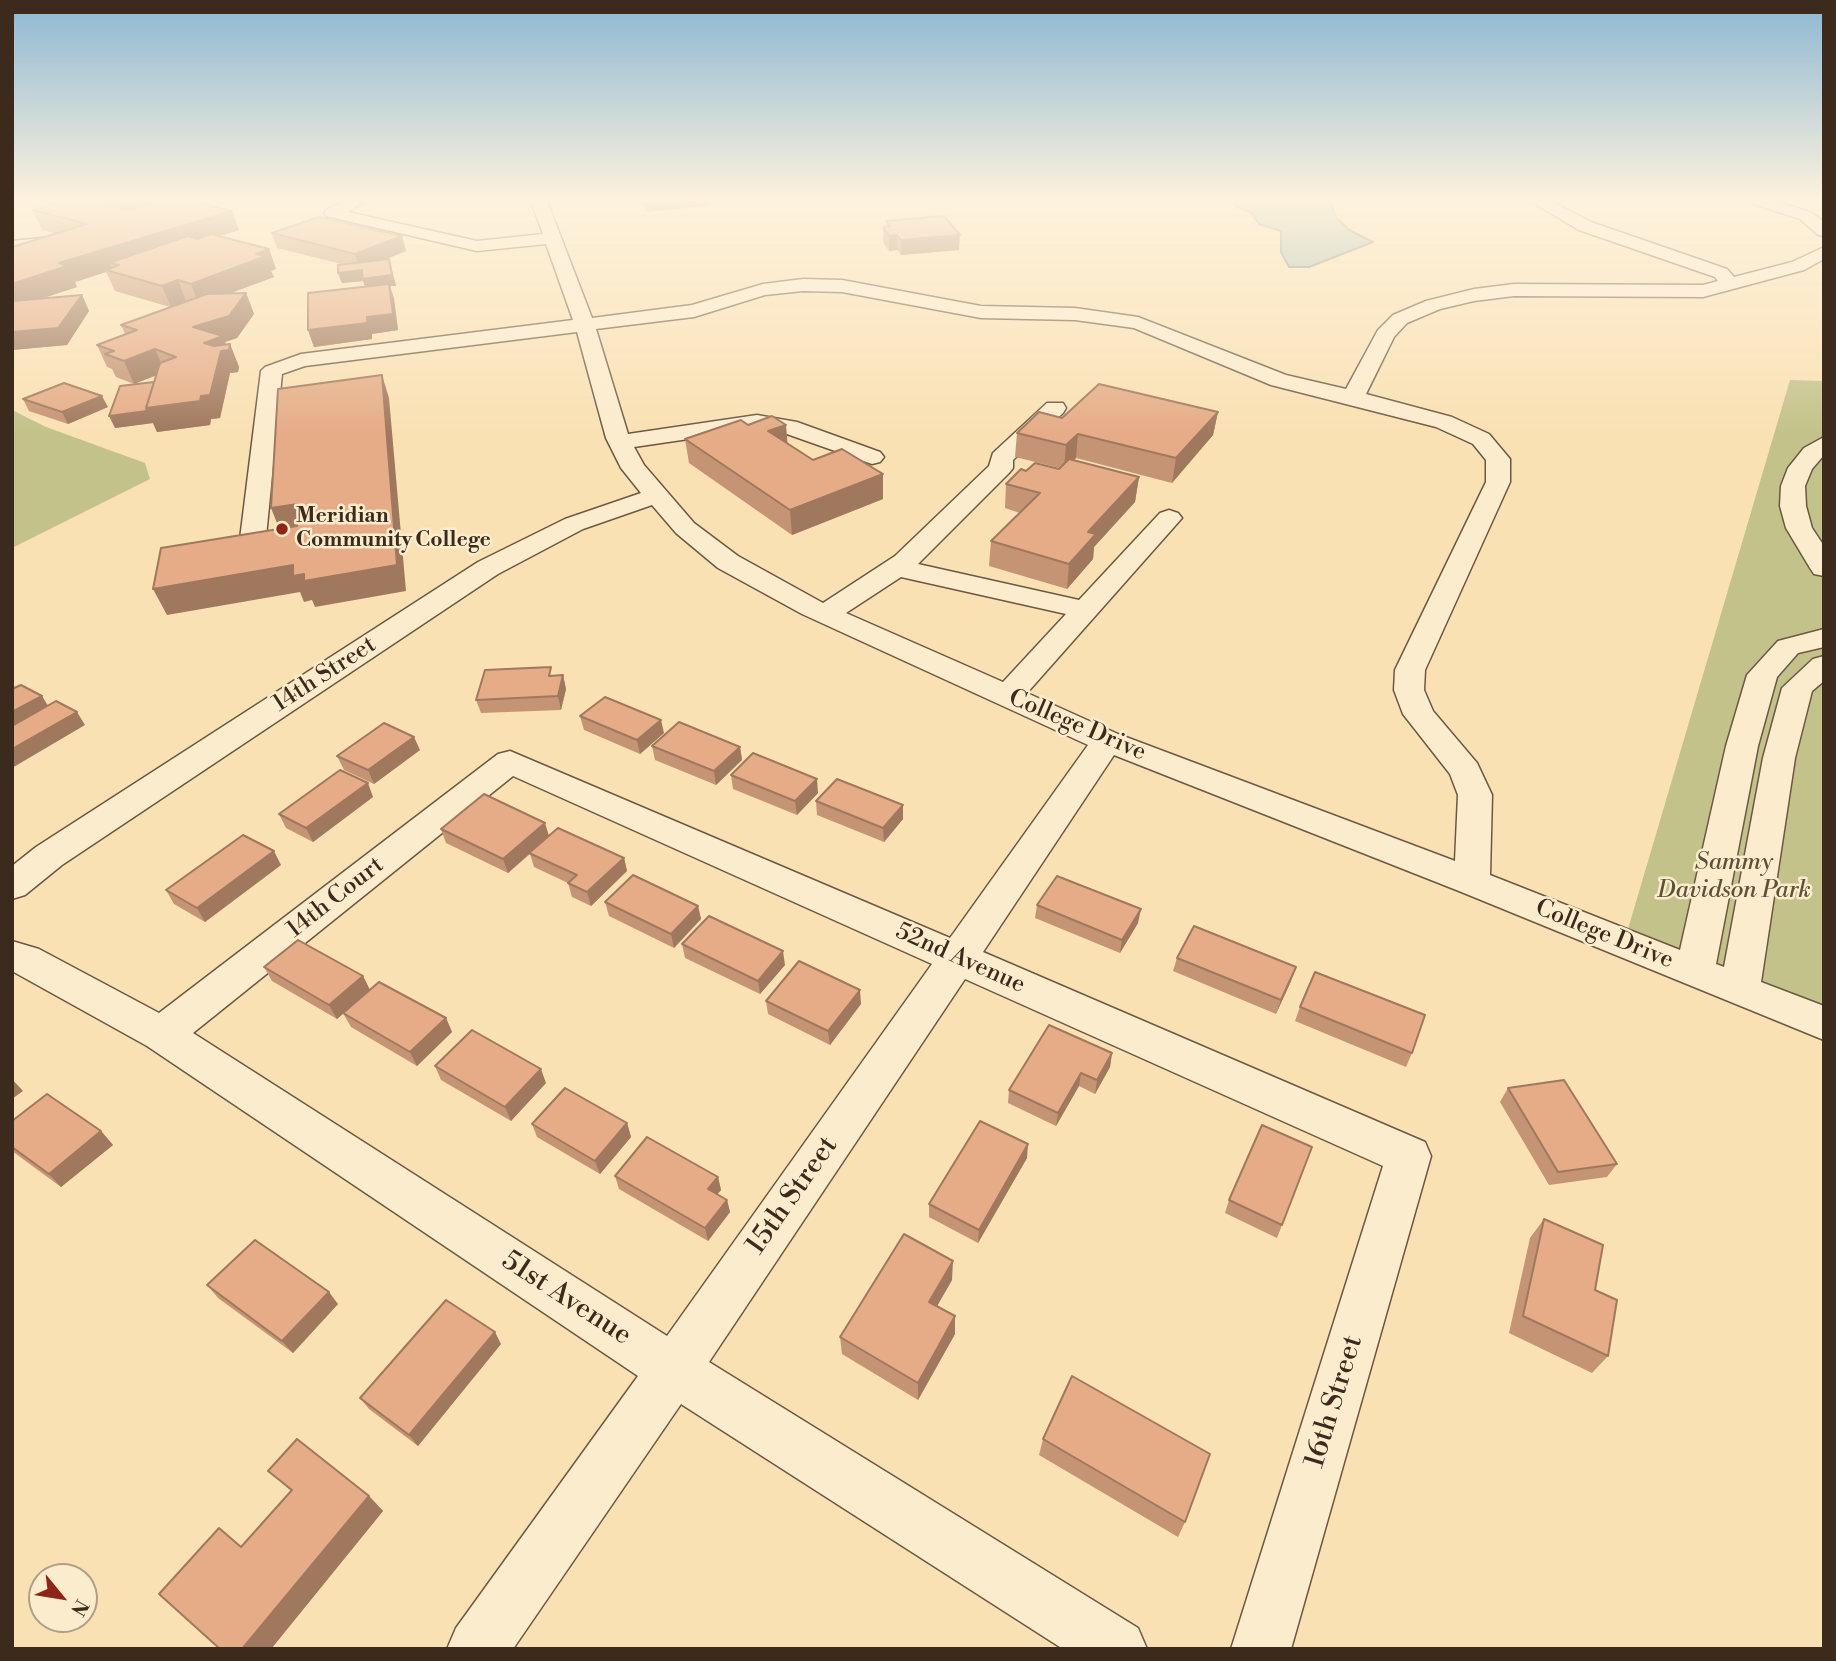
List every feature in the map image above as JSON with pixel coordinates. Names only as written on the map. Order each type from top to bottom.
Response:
[{"type":"street","name":"College Drive","points":[[567,279],[584,323],[620,442],[632,468],[685,528],[728,562],[825,614],[1107,740],[1472,882],[1824,1024]]},
{"type":"street","points":[[1353,397],[1385,334],[1400,319],[1433,305],[1474,295],[1514,290],[1703,291],[1726,279],[1734,279]]},
{"type":"street","points":[[252,547],[272,371],[301,360],[694,311],[784,287],[842,286],[981,312],[1075,314],[1138,323],[1279,380],[1422,415],[1465,430],[1481,439],[1498,459],[1498,482],[1410,670],[1409,690],[1419,714],[1465,771],[1475,795],[1472,882]]},
{"type":"street","points":[[825,614],[897,568],[1001,467],[1001,458],[1055,408]]},
{"type":"street","points":[[620,442],[757,422],[789,427],[872,457]]},
{"type":"street","points":[[1824,444],[1812,453],[1800,468],[1793,486],[1793,506],[1799,528],[1824,568]]},
{"type":"street","name":"14th Street","points":[[12,886],[49,856],[488,568],[574,524],[655,496]]},
{"type":"street","points":[[1007,696],[1169,518]]},
{"type":"street","points":[[897,568],[1086,610]]},
{"type":"street","points":[[1695,972],[1742,746],[1762,675],[1788,647],[1824,638]]},
{"type":"street","points":[[1740,990],[1779,758],[1797,688],[1824,665]]},
{"type":"street","name":"15th Street","points":[[477,1649],[674,1370],[1107,740]]},
{"type":"street","name":"52nd Avenue","points":[[510,762],[1409,1156]]},
{"type":"street","name":"14th Court","points":[[162,1034],[510,762]]},
{"type":"street","name":"51st Avenue","points":[[12,956],[25,960],[162,1034],[674,1370],[1117,1649]]},
{"type":"street","name":"16th Street","points":[[1261,1649],[1409,1156]]},
{"type":"green space","name":"Sammy Davidson Park","points":[[1790,380],[1824,381],[1824,1005],[1628,929]]},
{"type":"green space","points":[[12,410],[46,427],[145,463],[150,479],[12,548]]},
{"type":"building","points":[[12,279],[29,279],[12,284]]},
{"type":"building","points":[[136,279],[206,279],[191,284],[178,280],[162,286]]},
{"type":"building","points":[[389,284],[393,314],[367,317],[367,323],[308,330],[308,293]]},
{"type":"building","points":[[246,293],[229,316],[193,327],[223,336],[204,343],[214,346],[230,344],[229,350],[221,351],[210,395],[201,396],[200,401],[146,408],[160,363],[176,357],[155,349],[124,361],[105,354],[114,351],[97,345],[137,330],[121,325],[207,294]]},
{"type":"building","points":[[82,295],[58,328],[12,332],[12,301]]},
{"type":"building","points":[[382,375],[397,565],[304,581],[304,574],[293,576],[293,565],[153,589],[161,548],[297,526],[298,504],[271,508],[278,389]]},
{"type":"building","points":[[154,382],[147,411],[109,416],[120,386]]},
{"type":"building","points":[[64,383],[102,396],[62,412],[23,399]]},
{"type":"building","points":[[1099,384],[1218,412],[1176,458],[1078,434],[1066,445],[1017,433],[1039,412],[1062,418]]},
{"type":"building","points":[[772,416],[786,425],[768,431],[813,460],[842,449],[883,474],[790,510],[685,439],[741,420],[748,425]]},
{"type":"building","points":[[1069,459],[1139,477],[1088,532],[1096,534],[1069,564],[991,541],[1040,493],[1006,484],[1021,469],[1026,471],[1035,463],[1059,469]]},
{"type":"building","points":[[551,667],[549,676],[563,675],[558,696],[476,700],[485,670]]},
{"type":"building","points":[[21,685],[42,696],[12,712],[12,689]]},
{"type":"building","points":[[605,697],[661,720],[637,740],[580,716]]},
{"type":"building","points":[[56,701],[77,712],[12,749],[12,726]]},
{"type":"building","points":[[679,722],[740,747],[714,771],[652,746]]},
{"type":"building","points":[[384,723],[414,737],[368,770],[337,756]]},
{"type":"building","points":[[753,753],[817,779],[795,801],[731,775]]},
{"type":"building","points":[[340,770],[368,783],[306,828],[279,814]]},
{"type":"building","points":[[837,779],[903,805],[883,828],[816,801]]},
{"type":"building","points":[[484,794],[545,823],[503,859],[441,829]]},
{"type":"building","points":[[558,828],[624,858],[587,892],[568,883],[577,875],[529,853]]},
{"type":"building","points":[[243,835],[274,851],[197,908],[166,890]]},
{"type":"building","points":[[633,875],[698,906],[671,934],[605,902]]},
{"type":"building","points":[[1057,876],[1141,909],[1122,940],[1037,905]]},
{"type":"building","points":[[709,916],[783,951],[758,981],[682,944]]},
{"type":"building","points":[[1194,926],[1296,967],[1281,1000],[1177,958]]},
{"type":"building","points":[[298,940],[363,976],[329,1005],[264,967]]},
{"type":"building","points":[[799,961],[860,990],[828,1031],[766,1001]]},
{"type":"building","points":[[1315,972],[1425,1015],[1412,1053],[1300,1007]]},
{"type":"building","points":[[379,982],[446,1018],[410,1052],[343,1013]]},
{"type":"building","points":[[1049,1025],[1112,1053],[1097,1080],[1081,1073],[1058,1113],[1009,1090]]},
{"type":"building","points":[[472,1030],[541,1069],[505,1107],[435,1066]]},
{"type":"building","points":[[1564,1080],[1617,1164],[1558,1172],[1508,1088]]},
{"type":"building","points":[[565,1088],[627,1123],[595,1161],[532,1124]]},
{"type":"building","points":[[47,1094],[101,1131],[49,1174],[12,1147],[12,1121]]},
{"type":"building","points":[[980,1121],[1028,1144],[979,1230],[929,1204]]},
{"type":"building","points":[[1262,1125],[1312,1147],[1282,1225],[1229,1200]]},
{"type":"building","points":[[647,1137],[718,1177],[708,1189],[727,1200],[705,1228],[615,1176]]},
{"type":"building","points":[[1544,1219],[1603,1245],[1595,1290],[1617,1300],[1608,1356],[1523,1316]]},
{"type":"building","points":[[904,1234],[953,1261],[929,1302],[955,1316],[918,1383],[840,1337]]},
{"type":"building","points":[[255,1240],[329,1292],[282,1341],[207,1285]]},
{"type":"building","points":[[446,1300],[495,1332],[409,1435],[360,1398]]},
{"type":"building","points":[[1072,1376],[1210,1454],[1185,1522],[1043,1439]]},
{"type":"building","points":[[297,1439],[369,1496],[242,1649],[220,1649],[159,1594],[219,1528],[241,1547],[292,1490],[268,1471]]},
{"type":"place","name":"Meridian Community College","points":[[282,529]]}]
